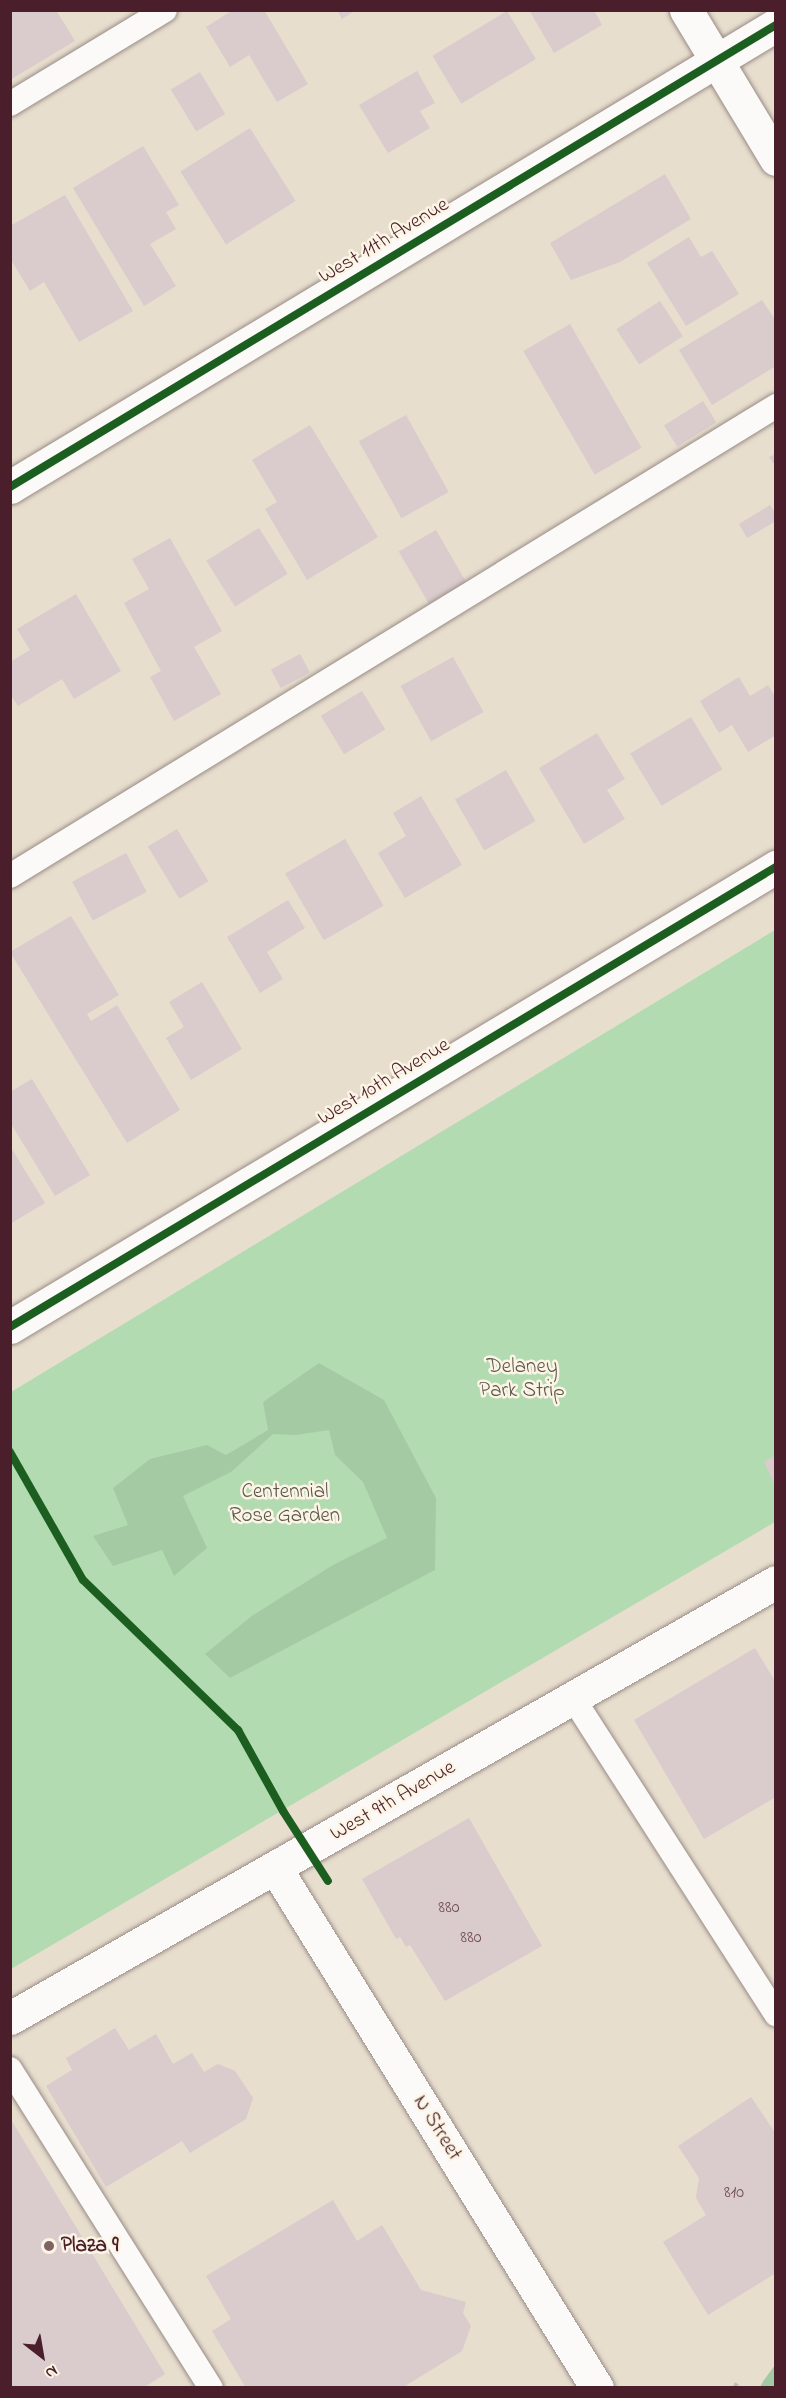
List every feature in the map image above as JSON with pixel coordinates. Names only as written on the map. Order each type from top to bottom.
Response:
[{"type":"street","points":[[686,10],[776,159]]},
{"type":"street","name":"West 11th Avenue","points":[[10,487],[776,26]]},
{"type":"street","name":"West 10th Avenue","points":[[10,1327],[776,867]]},
{"type":"street","name":"West 9th Avenue","points":[[10,2018],[276,1869],[776,1582]]},
{"type":"street","name":"N Street","points":[[276,1869],[597,2388]]},
{"type":"lane","points":[[10,104],[165,10]]},
{"type":"lane","points":[[10,876],[776,406]]},
{"type":"lane","points":[[573,1698],[776,2014]]},
{"type":"lane","points":[[10,2069],[211,2388]]},
{"type":"path","points":[[734,2384],[741,2388]]},
{"type":"green space","name":"Delaney Park Strip","points":[[775,930],[775,1522],[11,1969],[11,1392]]},
{"type":"green space","points":[[319,1363],[384,1400],[436,1498],[435,1570],[230,1678],[205,1654],[253,1615],[333,1565],[387,1538],[363,1482],[335,1455],[329,1430],[296,1435],[273,1434],[231,1472],[183,1496],[207,1548],[174,1576],[162,1550],[113,1566],[93,1536],[128,1525],[113,1488],[150,1459],[207,1445],[226,1455],[268,1430],[263,1402]]},
{"type":"green space","points":[[775,2365],[775,2387],[760,2387],[764,2380]]},
{"type":"building","points":[[10,10],[56,10],[75,41],[10,80]]},
{"type":"building","points":[[233,10],[264,10],[308,84],[277,102],[249,55],[230,67],[206,27]]},
{"type":"building","points":[[337,10],[356,10],[342,19]]},
{"type":"building","points":[[529,10],[594,10],[602,25],[554,53]]},
{"type":"building","points":[[507,11],[536,59],[461,104],[432,56]]},
{"type":"building","points":[[417,71],[435,103],[420,111],[430,128],[388,153],[359,105]]},
{"type":"building","points":[[200,72],[225,114],[196,132],[171,90]]},
{"type":"building","points":[[250,128],[296,201],[226,244],[180,171]]},
{"type":"building","points":[[143,146],[179,205],[166,212],[176,229],[150,244],[176,286],[144,306],[73,188]]},
{"type":"building","points":[[665,174],[691,219],[620,262],[571,280],[550,243]]},
{"type":"building","points":[[65,195],[133,311],[79,342],[44,282],[30,291],[10,258],[10,226]]},
{"type":"building","points":[[689,237],[701,257],[712,251],[739,294],[686,326],[647,263]]},
{"type":"building","points":[[762,300],[776,321],[776,366],[712,405],[679,350]]},
{"type":"building","points":[[660,301],[683,336],[639,365],[616,329]]},
{"type":"building","points":[[570,324],[642,448],[595,475],[523,351]]},
{"type":"building","points":[[703,401],[716,422],[677,447],[664,425]]},
{"type":"building","points":[[406,415],[449,492],[401,518],[359,441]]},
{"type":"building","points":[[310,425],[378,537],[307,580],[265,509],[277,502],[252,460]]},
{"type":"building","points":[[776,454],[776,467],[769,457]]},
{"type":"building","points":[[770,505],[776,514],[776,521],[747,538],[739,524]]},
{"type":"building","points":[[259,528],[288,574],[235,607],[206,561]]},
{"type":"building","points":[[436,530],[466,582],[429,603],[399,552]]},
{"type":"building","points":[[170,538],[222,631],[194,647],[221,694],[174,721],[150,677],[161,671],[124,603],[149,589],[132,559]]},
{"type":"building","points":[[76,594],[121,671],[74,699],[62,679],[18,706],[10,694],[10,662],[30,650],[17,629]]},
{"type":"building","points":[[300,654],[310,673],[281,688],[271,669]]},
{"type":"building","points":[[453,657],[484,712],[431,741],[401,686]]},
{"type":"building","points":[[739,677],[750,696],[768,685],[776,698],[776,735],[748,752],[732,725],[719,733],[700,701]]},
{"type":"building","points":[[362,691],[385,730],[344,754],[321,716]]},
{"type":"building","points":[[691,717],[722,769],[662,806],[630,754]]},
{"type":"building","points":[[597,733],[625,779],[607,790],[625,819],[584,844],[539,768]]},
{"type":"building","points":[[506,770],[536,821],[484,851],[455,800]]},
{"type":"building","points":[[421,796],[462,865],[405,898],[378,853],[406,836],[393,813]]},
{"type":"building","points":[[177,829],[208,881],[179,899],[148,847]]},
{"type":"building","points":[[345,839],[384,906],[324,940],[285,874]]},
{"type":"building","points":[[126,853],[147,892],[93,920],[72,882]]},
{"type":"building","points":[[288,900],[305,928],[267,952],[283,979],[260,993],[227,937]]},
{"type":"building","points":[[71,916],[119,995],[87,1014],[91,1021],[117,1005],[180,1110],[127,1143],[10,952]]},
{"type":"building","points":[[202,982],[242,1049],[191,1080],[166,1038],[184,1027],[169,1002]]},
{"type":"building","points":[[32,1079],[90,1175],[55,1196],[10,1122],[10,1092]]},
{"type":"building","points":[[10,1146],[45,1203],[10,1224]]},
{"type":"building","points":[[776,1455],[776,1488],[764,1462]]},
{"type":"building","points":[[755,1648],[776,1683],[776,1797],[704,1839],[634,1720]]},
{"type":"building","points":[[469,1818],[542,1946],[445,2001],[410,1945],[406,1947],[400,1937],[396,1939],[362,1879]]},
{"type":"building","points":[[115,2028],[129,2050],[156,2034],[173,2064],[192,2053],[204,2072],[218,2064],[235,2071],[253,2098],[246,2119],[190,2153],[182,2141],[106,2187],[46,2086],[72,2070],[66,2058]]},
{"type":"building","points":[[751,2097],[776,2134],[776,2273],[708,2315],[663,2242],[706,2215],[696,2198],[699,2178],[678,2146]]},
{"type":"building","name":"Plaza 9","points":[[10,2118],[165,2374],[143,2388],[10,2388]]},
{"type":"building","points":[[333,2200],[357,2241],[382,2225],[421,2290],[466,2302],[463,2313],[471,2326],[462,2351],[402,2388],[246,2388],[212,2331],[231,2319],[206,2276]]},
{"type":"cycle path","points":[[10,487],[776,25]]},
{"type":"cycle path","points":[[10,1327],[776,867]]},
{"type":"cycle path","points":[[10,1452],[83,1580],[238,1730],[283,1811],[328,1881]]},
{"type":"place","name":"Plaza 9","points":[[49,2246]]},
{"type":"park label","name":"Centennial Rose Garden","points":[[285,1504]]}]
